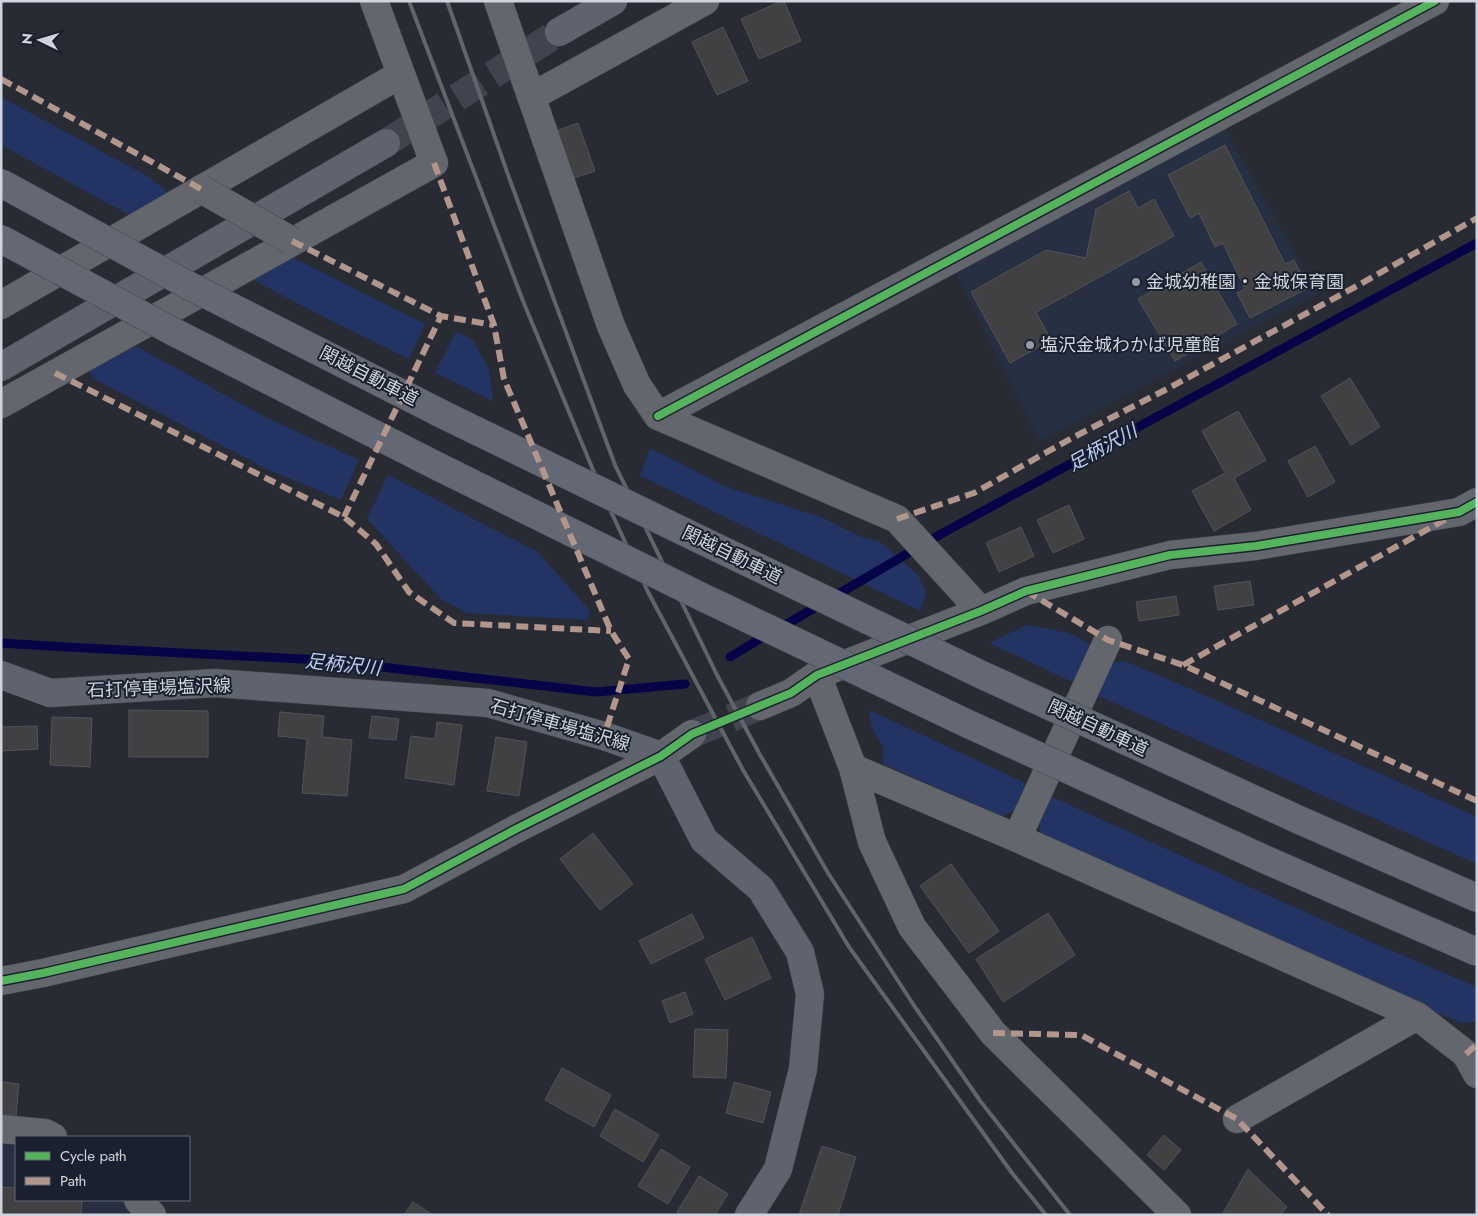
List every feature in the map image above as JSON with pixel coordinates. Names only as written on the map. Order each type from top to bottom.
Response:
[{"type":"highway","name":"関越自動車道","points":[[1,183],[186,284],[446,416],[710,545],[982,675],[1297,819],[1477,898]]},
{"type":"highway","points":[[1,238],[170,330],[435,466],[698,595],[984,731],[1273,863],[1477,952]]},
{"type":"main road","points":[[559,32],[613,1]]},
{"type":"main road","points":[[1,367],[386,143]]},
{"type":"main road","name":"石打停車場塩沢線","points":[[1,675],[50,693],[215,683],[488,703],[604,736],[662,756]]},
{"type":"main road","points":[[662,756],[704,840],[761,889],[800,952],[810,994],[802,1069],[778,1169],[749,1215]]},
{"type":"street","points":[[1,404],[292,240],[434,163],[374,1]]},
{"type":"street","points":[[532,97],[705,1]]},
{"type":"street","points":[[658,416],[1435,1]]},
{"type":"street","points":[[503,4],[532,97],[611,326],[637,385],[658,416],[898,519],[981,611]]},
{"type":"street","points":[[1,304],[401,74]]},
{"type":"street","points":[[201,189],[292,240]]},
{"type":"street","points":[[760,706],[791,693],[817,675],[981,611],[1026,591],[1170,555],[1256,546],[1459,512],[1477,502]]},
{"type":"street","points":[[1017,838],[1108,640]]},
{"type":"street","points":[[817,675],[854,768],[872,842],[912,926],[993,1033],[1177,1215]]},
{"type":"street","points":[[1,981],[52,971],[404,889],[662,756],[692,734]]},
{"type":"street","points":[[854,768],[1017,838],[1417,1016],[1466,1054],[1477,1074]]},
{"type":"street","points":[[1237,1119],[1417,1016]]},
{"type":"street","points":[[1,1128],[45,1133],[51,1136]]},
{"type":"street","points":[[139,1201],[152,1215]]},
{"type":"shaded area","points":[[1,97],[151,178],[172,196],[135,218],[1,145]]},
{"type":"shaded area","name":"金城幼稚園・金城保育園","points":[[1224,127],[1318,294],[1039,441],[955,271]]},
{"type":"shaded area","points":[[286,254],[425,324],[409,359],[327,319],[248,277]]},
{"type":"shaded area","points":[[456,332],[472,339],[489,369],[493,401],[435,373]]},
{"type":"shaded area","points":[[132,344],[267,418],[359,460],[341,500],[269,470],[94,379],[86,369]]},
{"type":"shaded area","points":[[650,448],[726,487],[821,517],[861,537],[879,541],[918,575],[926,593],[920,611],[640,476]]},
{"type":"shaded area","points":[[388,475],[538,552],[590,611],[588,620],[466,613],[442,600],[367,519]]},
{"type":"shaded area","points":[[1027,625],[1069,633],[1090,644],[1090,653],[1075,683],[989,643]]},
{"type":"shaded area","points":[[1124,661],[1477,817],[1477,864],[1096,695],[1109,663]]},
{"type":"shaded area","points":[[869,710],[1030,785],[1019,809],[1002,816],[883,764],[883,747],[872,727]]},
{"type":"shaded area","points":[[1050,796],[1369,941],[1477,987],[1477,1022],[1461,1023],[1041,835],[1039,818]]},
{"type":"shaded area","points":[[1,1129],[15,1136],[15,1201],[139,1201],[152,1215],[1,1215]]},
{"type":"building","points":[[784,1],[801,41],[759,59],[741,19]]},
{"type":"building","points":[[723,27],[748,81],[717,95],[692,42]]},
{"type":"building","points":[[578,123],[595,171],[559,183],[542,136]]},
{"type":"building","points":[[1225,145],[1285,264],[1294,260],[1308,288],[1250,318],[1237,293],[1245,289],[1223,243],[1215,247],[1199,213],[1190,218],[1168,175]]},
{"type":"building","points":[[1129,191],[1138,208],[1154,199],[1174,236],[1036,312],[1051,340],[1010,363],[971,292],[1046,250],[1086,258],[1096,209]]},
{"type":"building","points":[[1201,262],[1237,324],[1175,361],[1138,299]]},
{"type":"building","points":[[1350,378],[1380,427],[1351,445],[1321,396]]},
{"type":"building","points":[[1238,411],[1266,460],[1234,478],[1251,510],[1214,531],[1192,491],[1225,473],[1202,431]]},
{"type":"building","points":[[1315,446],[1335,482],[1308,497],[1288,461]]},
{"type":"building","points":[[1069,505],[1084,539],[1053,553],[1037,520]]},
{"type":"building","points":[[1021,527],[1034,556],[999,572],[986,543]]},
{"type":"building","points":[[1250,581],[1254,605],[1218,610],[1214,586]]},
{"type":"building","points":[[1176,596],[1179,615],[1139,621],[1136,602]]},
{"type":"building","points":[[129,710],[208,711],[208,757],[129,757]]},
{"type":"building","points":[[280,712],[324,716],[322,737],[352,740],[347,796],[302,793],[307,739],[278,736]]},
{"type":"building","points":[[372,716],[399,719],[396,740],[369,738]]},
{"type":"building","points":[[52,717],[92,718],[90,767],[50,765]]},
{"type":"building","points":[[437,722],[462,725],[454,785],[405,778],[411,736],[435,739]]},
{"type":"building","points":[[37,726],[38,749],[1,751],[1,727]]},
{"type":"building","points":[[496,737],[527,742],[519,796],[487,791]]},
{"type":"building","points":[[593,833],[633,884],[600,910],[560,859]]},
{"type":"building","points":[[951,864],[999,931],[969,953],[920,886]]},
{"type":"building","points":[[1048,913],[1075,955],[1003,1002],[976,959]]},
{"type":"building","points":[[692,914],[704,938],[651,964],[639,941]]},
{"type":"building","points":[[752,937],[771,978],[725,1000],[705,959]]},
{"type":"building","points":[[685,992],[693,1014],[670,1023],[662,1001]]},
{"type":"building","points":[[695,1029],[728,1030],[726,1078],[693,1077]]},
{"type":"building","points":[[562,1068],[611,1095],[594,1127],[545,1100]]},
{"type":"building","points":[[1,1082],[19,1084],[16,1116],[1,1114]]},
{"type":"building","points":[[734,1082],[771,1092],[763,1123],[726,1113]]},
{"type":"building","points":[[615,1109],[659,1135],[643,1162],[600,1136]]},
{"type":"building","points":[[1164,1135],[1181,1150],[1164,1170],[1147,1155]]},
{"type":"building","points":[[822,1146],[856,1157],[838,1215],[799,1215]]},
{"type":"building","points":[[661,1149],[690,1167],[668,1204],[638,1186]]},
{"type":"building","points":[[1248,1169],[1287,1207],[1280,1215],[1222,1215]]},
{"type":"building","points":[[699,1176],[728,1194],[715,1215],[681,1215],[677,1212]]},
{"type":"building","points":[[1,1187],[15,1188],[15,1201],[82,1201],[81,1215],[1,1215]]},
{"type":"building","points":[[413,1202],[433,1215],[404,1215]]},
{"type":"waterway","name":"足柄沢川","points":[[780,628],[941,534],[1477,243]]},
{"type":"waterway","name":"足柄沢川","points":[[730,657],[768,634]]},
{"type":"waterway","name":"足柄沢川","points":[[1,643],[321,660],[596,692],[685,684]]},
{"type":"tunnel","points":[[386,143],[559,32]]},
{"type":"tunnel","points":[[692,734],[760,706]]},
{"type":"railway","points":[[409,1],[523,301],[603,494],[648,592],[743,770],[849,947],[1012,1173],[1046,1215]]},
{"type":"railway","points":[[447,1],[511,183],[615,465],[717,675],[759,753],[828,873],[915,1007],[981,1102],[1070,1215]]},
{"type":"marked path","points":[[1,79],[201,189]]},
{"type":"marked path","points":[[434,163],[494,325],[504,379],[611,631],[629,659],[604,736]]},
{"type":"marked path","points":[[897,519],[974,493],[1072,438],[1355,287],[1477,218]]},
{"type":"marked path","points":[[292,241],[441,316],[494,325]]},
{"type":"marked path","points":[[344,517],[441,316]]},
{"type":"marked path","points":[[55,373],[344,517],[376,544],[409,592],[454,623],[611,631]]},
{"type":"marked path","points":[[1183,665],[1448,518]]},
{"type":"marked path","points":[[1026,591],[1108,640],[1183,665],[1477,801]]},
{"type":"marked path","points":[[993,1033],[1081,1035],[1237,1119],[1328,1215]]},
{"type":"marked path","points":[[1466,1054],[1477,1044]]},
{"type":"cycle path","points":[[658,416],[1435,1]]},
{"type":"cycle path","points":[[1,981],[43,973],[404,889],[516,829],[661,756],[692,734],[791,693],[817,675],[981,611],[1026,591],[1170,555],[1256,546],[1459,512],[1477,502]]},
{"type":"place","name":"金城幼稚園・金城保育園","points":[[1136,282]]},
{"type":"place","name":"塩沢金城わかば児童館","points":[[1030,345]]}]
